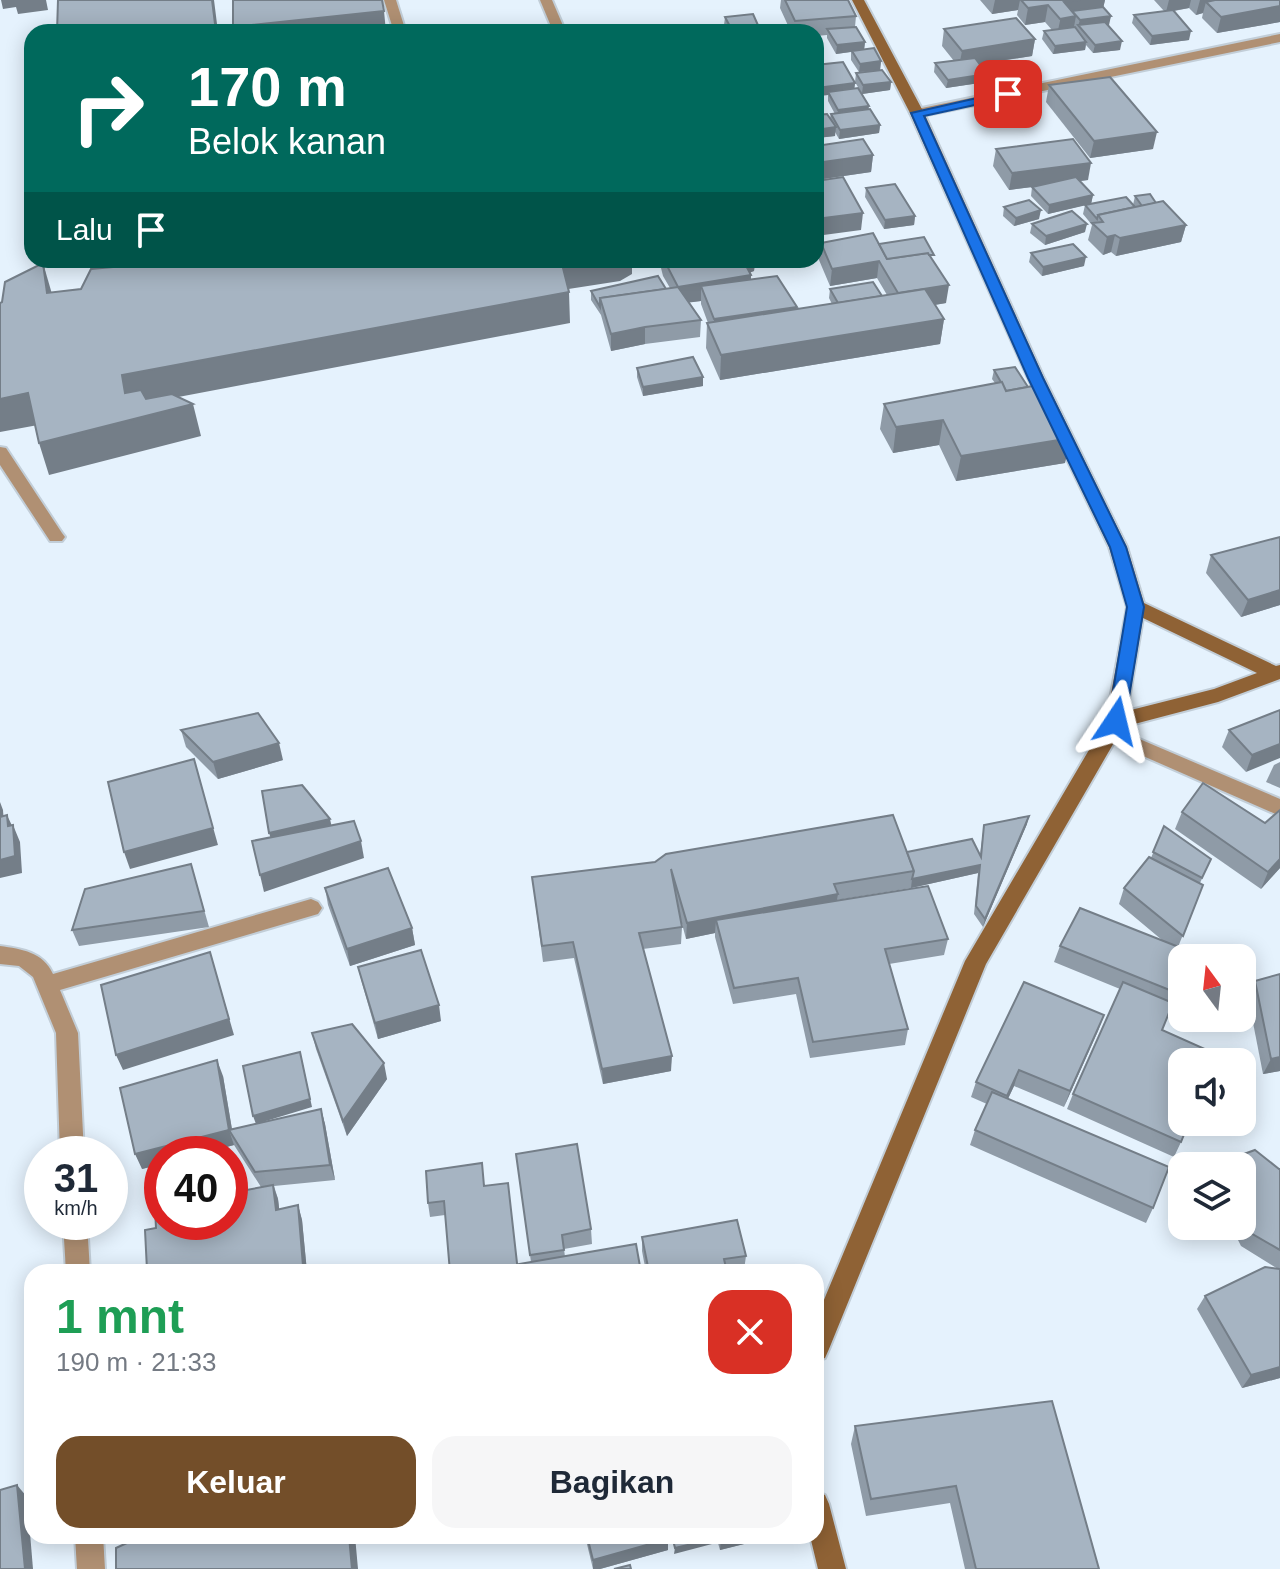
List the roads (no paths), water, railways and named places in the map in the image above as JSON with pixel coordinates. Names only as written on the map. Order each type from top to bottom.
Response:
[{"type":"street","points":[[390,0],[398,24]]},
{"type":"street","points":[[546,0],[556,24]]},
{"type":"street","points":[[824,1330],[976,961],[1113,727],[1136,607],[1118,547],[1036,378],[917,113],[858,0]]},
{"type":"street","points":[[917,113],[1280,38]]},
{"type":"street","points":[[0,452],[56,537]]},
{"type":"street","points":[[1136,607],[1278,673]]},
{"type":"street","points":[[1113,727],[1278,673]]},
{"type":"street","points":[[1113,727],[1280,808]]},
{"type":"street","points":[[47,985],[311,908]]},
{"type":"street","points":[[0,955],[24,958],[41,971],[67,1033],[71,1136]]},
{"type":"street","points":[[76,1240],[78,1264]]},
{"type":"street","points":[[824,1536],[832,1569]]},
{"type":"street","points":[[89,1544],[91,1569]]}]
